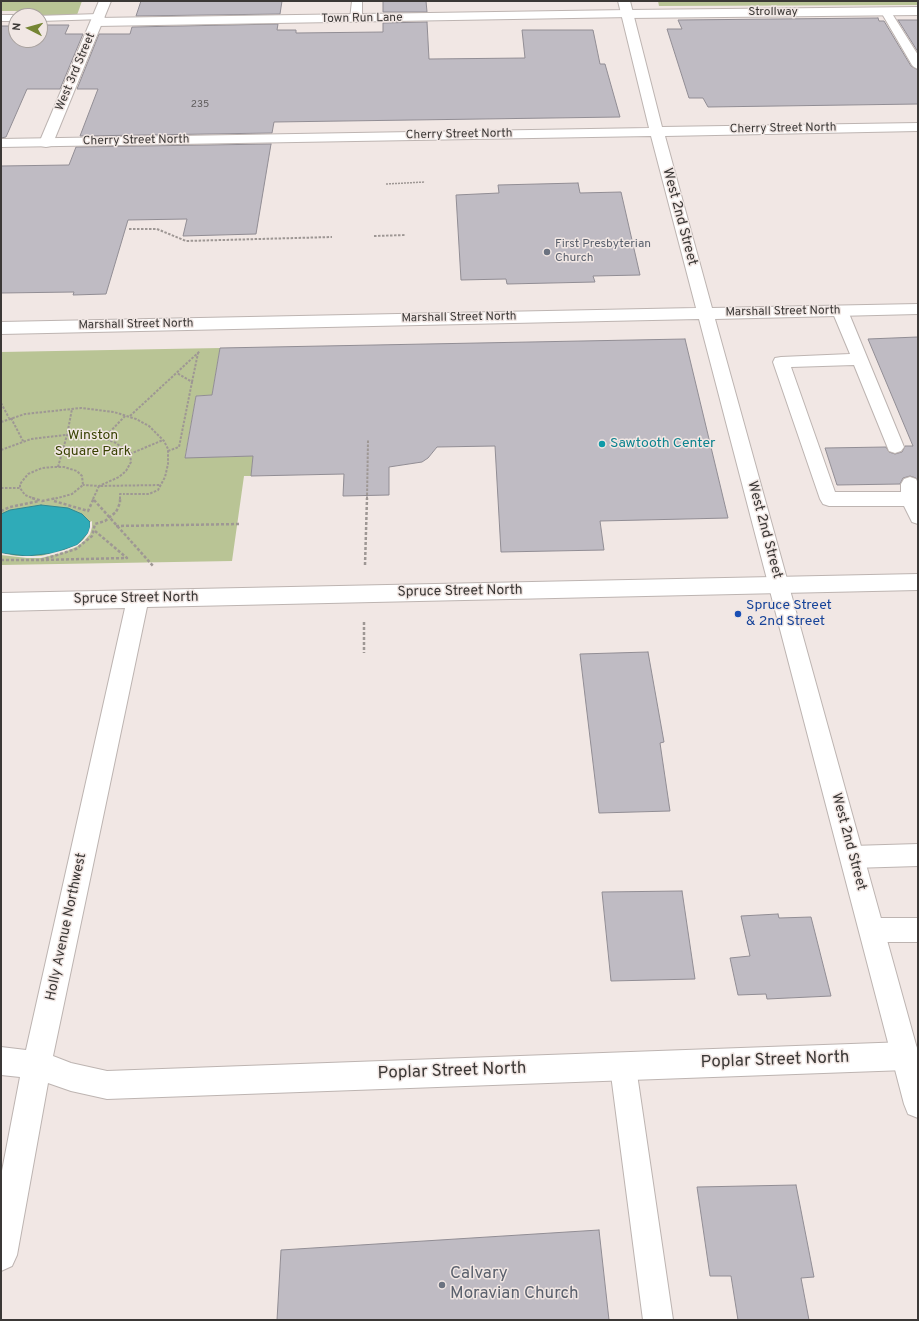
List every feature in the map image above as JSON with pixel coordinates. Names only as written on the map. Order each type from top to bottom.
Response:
[{"type":"main road","name":"West 3rd Street","points":[[46,143],[105,1]]},
{"type":"main road","name":"West 2nd Street","points":[[624,1],[656,131],[918,1104]]},
{"type":"main road","name":"Strollway","points":[[628,14],[918,11]]},
{"type":"main road","name":"Town Run Lane","points":[[98,20],[356,19],[628,14]]},
{"type":"main road","name":"Cherry Street North","points":[[1,143],[918,127]]},
{"type":"main road","name":"Marshall Street North","points":[[1,328],[918,310]]},
{"type":"main road","name":"Spruce Street North","points":[[1,602],[918,582]]},
{"type":"main road","name":"Holly Avenue Northwest","points":[[1,1256],[37,1064],[138,599]]},
{"type":"main road","name":"Poplar Street North","points":[[1,1061],[37,1064],[71,1077],[107,1085],[906,1056]]},
{"type":"lane","points":[[356,19],[357,1]]},
{"type":"lane","points":[[886,12],[918,65]]},
{"type":"lane","points":[[48,18],[98,20]]},
{"type":"lane","points":[[840,311],[895,447]]},
{"type":"lane","points":[[858,358],[781,362],[829,499],[910,491],[918,517]]},
{"type":"lane","points":[[852,856],[918,855]]},
{"type":"lane","points":[[872,930],[918,930]]},
{"type":"lane","points":[[623,1067],[658,1320]]},
{"type":"path","points":[[386,184],[425,182]]},
{"type":"path","points":[[129,229],[158,229],[186,241],[332,236]]},
{"type":"path","points":[[374,236],[406,235]]},
{"type":"path","points":[[130,416],[203,348]]},
{"type":"path","points":[[168,451],[179,447],[198,353]]},
{"type":"path","points":[[177,373],[192,382]]},
{"type":"path","points":[[1,403],[23,441]]},
{"type":"path","points":[[58,467],[67,435],[72,409]]},
{"type":"path","points":[[1,422],[25,414],[72,409],[98,409],[130,416],[149,426],[163,440],[168,451],[168,464],[162,485],[158,490],[149,494],[120,494],[120,503],[116,512],[105,521],[95,524],[92,536],[86,542],[76,549],[41,560]]},
{"type":"path","points":[[104,438],[126,415]]},
{"type":"path","points":[[1,450],[23,441],[47,436],[67,435],[104,438],[116,443],[130,454],[131,462],[126,471],[109,483],[99,486]]},
{"type":"path","points":[[130,454],[163,440]]},
{"type":"path","points":[[364,653],[368,440]]},
{"type":"path","points":[[20,488],[20,484],[28,474],[42,468],[58,467],[64,467],[77,471],[82,476],[83,485]]},
{"type":"path","points":[[1,511],[10,507],[72,494],[83,485],[162,485]]},
{"type":"path","points":[[49,500],[88,511],[99,486]]},
{"type":"path","points":[[1,488],[20,488]]},
{"type":"path","points":[[20,488],[25,494],[33,499],[42,501]]},
{"type":"path","points":[[94,500],[154,567]]},
{"type":"path","points":[[116,526],[241,524]]},
{"type":"path","points":[[1,560],[127,558],[99,533],[94,531]]},
{"type":"green space","points":[[1,1],[82,1],[77,15],[48,15],[48,8],[8,8],[8,11],[1,11]]},
{"type":"green space","points":[[658,1],[918,1],[918,5],[659,6]]},
{"type":"green space","name":"Winston Square Park","points":[[220,348],[212,395],[196,396],[185,457],[233,457],[255,442],[251,476],[244,476],[232,561],[1,565],[1,352]]},
{"type":"water","points":[[41,505],[68,508],[82,514],[90,522],[88,533],[77,545],[54,553],[27,556],[1,553],[1,514],[10,510]]},
{"type":"pier","points":[[92,521],[90,534],[84,541],[78,546],[65,552],[41,558],[1,555],[1,553],[16,556],[41,556],[64,550],[77,545],[83,540],[88,533],[90,522]]},
{"type":"building","points":[[141,1],[282,1],[280,14],[136,16]]},
{"type":"building","points":[[383,1],[426,1],[427,12],[383,12]]},
{"type":"building","points":[[878,18],[879,21],[884,21],[911,66],[918,70],[918,104],[708,107],[703,98],[689,98],[667,29],[682,29],[678,20]]},
{"type":"building","points":[[898,20],[918,20],[918,52]]},
{"type":"building","points":[[427,22],[429,59],[525,58],[522,30],[593,30],[600,64],[605,64],[620,117],[274,122],[272,133],[80,136],[98,89],[77,89],[99,34],[130,34],[132,27],[278,24],[277,30],[296,30],[296,33],[383,32],[383,23]]},
{"type":"building","points":[[48,25],[69,25],[65,34],[83,34],[60,89],[27,89],[6,137],[1,138],[1,26],[8,26],[8,48],[48,48]]},
{"type":"building","points":[[271,144],[256,234],[183,236],[187,219],[128,220],[106,294],[73,295],[74,292],[1,293],[1,166],[69,165],[76,147]]},
{"type":"building","name":"First Presbyterian Church","points":[[578,183],[580,193],[621,192],[640,275],[593,276],[595,282],[507,284],[506,279],[461,280],[456,195],[499,193],[498,185]]},
{"type":"building","points":[[918,337],[918,480],[910,476],[903,478],[900,484],[837,485],[825,448],[886,447],[889,452],[895,454],[902,452],[905,446],[913,446],[868,339]]},
{"type":"building","name":"Sawtooth Center","points":[[685,339],[728,518],[600,521],[604,550],[501,552],[495,446],[437,447],[428,458],[422,462],[389,467],[389,495],[343,496],[344,474],[251,476],[253,456],[185,458],[196,396],[212,395],[220,348]]},
{"type":"building","points":[[648,652],[664,742],[660,743],[670,811],[599,813],[580,654]]},
{"type":"building","points":[[682,891],[695,979],[611,981],[602,892]]},
{"type":"building","points":[[778,914],[779,918],[811,917],[831,996],[767,999],[766,994],[738,995],[730,958],[750,956],[741,916]]},
{"type":"building","points":[[796,1185],[814,1277],[801,1278],[809,1320],[738,1320],[731,1276],[710,1276],[697,1187]]},
{"type":"building","name":"Calvary Moravian Church","points":[[599,1230],[609,1320],[277,1320],[281,1250]]},
{"type":"place","name":"First Presbyterian Church","points":[[547,252]]},
{"type":"place","name":"Sawtooth Center","points":[[602,444]]},
{"type":"place","name":"Spruce Street & 2nd Street","points":[[738,614]]},
{"type":"place","name":"Calvary Moravian Church","points":[[442,1285]]}]
